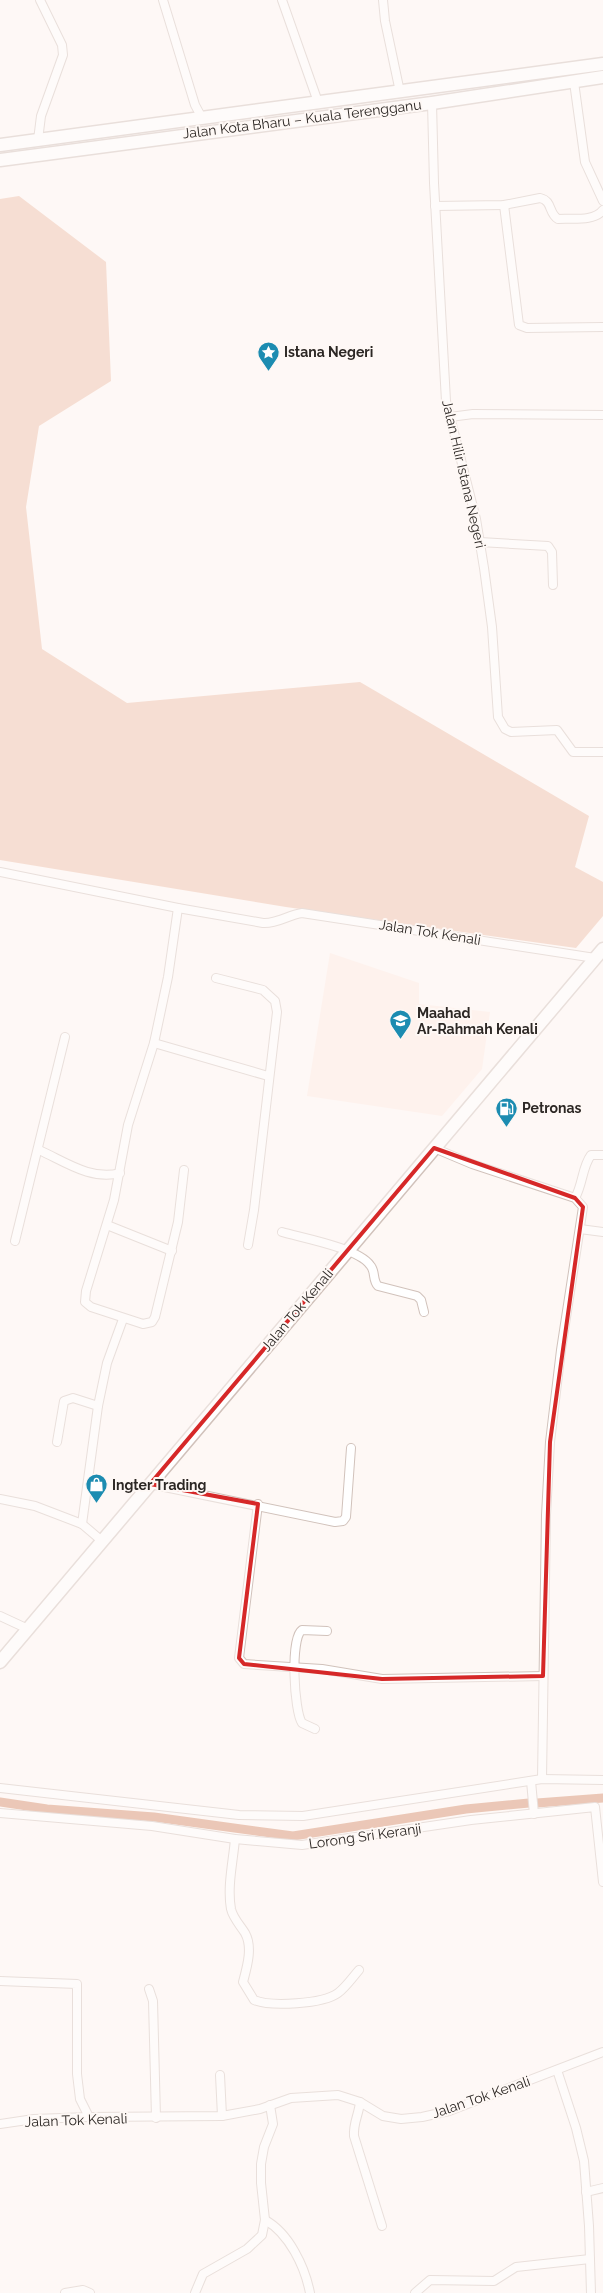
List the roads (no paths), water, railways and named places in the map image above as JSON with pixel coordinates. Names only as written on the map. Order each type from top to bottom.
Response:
[{"type":"main road","name":"Jalan Kota Bharu – Kuala Terengganu","points":[[0,145],[603,64]]},
{"type":"main road","name":"Jalan Kota Bharu – Kuala Terengganu","points":[[0,160],[432,103],[603,78]]},
{"type":"main road","name":"Jalan Tok Kenali","points":[[0,1662],[599,953]]},
{"type":"street","points":[[38,140],[41,116],[63,55],[58,35],[40,0]]},
{"type":"street","points":[[164,0],[195,105],[202,118]]},
{"type":"street","points":[[282,0],[318,102]]},
{"type":"street","points":[[383,0],[387,31],[400,92]]},
{"type":"street","points":[[574,82],[585,162],[603,201]]},
{"type":"street","name":"Jalan Hilir Istana Negeri","points":[[432,103],[435,206],[446,401],[480,542],[492,627],[498,717],[501,724],[511,732],[557,730],[573,752],[603,752]]},
{"type":"street","points":[[164,123],[165,137]]},
{"type":"street","points":[[435,206],[504,205],[531,199],[546,199],[554,216],[558,218],[592,218],[599,215],[603,210]]},
{"type":"street","points":[[504,205],[519,325],[527,328],[603,327]]},
{"type":"street","points":[[450,417],[473,414],[603,416]]},
{"type":"street","points":[[480,542],[548,546],[552,552],[553,585]]},
{"type":"street","name":"Jalan Tok Kenali","points":[[0,872],[178,908],[272,923],[290,914],[302,912],[599,953]]},
{"type":"street","points":[[178,908],[168,977],[154,1043],[128,1125],[120,1173],[107,1225],[86,1291],[86,1302],[91,1307],[144,1324],[152,1322],[155,1317],[172,1251],[178,1222],[184,1170]]},
{"type":"street","points":[[216,978],[263,990],[274,1001],[277,1012],[268,1076],[254,1210],[248,1245]]},
{"type":"street","points":[[15,1241],[39,1150],[65,1037]]},
{"type":"street","points":[[154,1043],[268,1076]]},
{"type":"street","points":[[434,1148],[472,1164],[575,1198],[583,1207],[561,1350],[550,1442],[546,1515],[542,1778]]},
{"type":"street","points":[[39,1150],[92,1174],[110,1176],[120,1173]]},
{"type":"street","points":[[575,1198],[582,1183],[586,1162],[591,1154],[603,1154]]},
{"type":"street","points":[[107,1225],[172,1251]]},
{"type":"street","points":[[580,1229],[603,1232]]},
{"type":"street","points":[[282,1232],[348,1250],[369,1263],[373,1269],[375,1282],[378,1286],[417,1296],[424,1312]]},
{"type":"street","points":[[82,1524],[98,1406],[107,1363],[123,1318]]},
{"type":"street","points":[[57,1442],[64,1401],[73,1398],[98,1406]]},
{"type":"street","points":[[150,1484],[258,1504],[336,1522],[343,1521],[346,1517],[351,1448]]},
{"type":"street","points":[[0,1499],[35,1506],[82,1524],[102,1541]]},
{"type":"street","points":[[258,1504],[239,1658],[244,1664],[322,1669],[382,1679],[543,1676]]},
{"type":"street","points":[[0,1616],[28,1629]]},
{"type":"street","points":[[315,1728],[302,1723],[299,1718],[295,1668],[297,1637],[300,1632],[327,1631]]},
{"type":"street","points":[[0,1788],[239,1815],[303,1816],[542,1778],[603,1780]]},
{"type":"street","points":[[531,1780],[534,1814]]},
{"type":"street","name":"Lorong Sri Keranji","points":[[0,1812],[152,1826],[236,1840],[302,1845],[471,1820],[599,1807],[603,1882]]},
{"type":"street","points":[[236,1840],[230,1892],[231,1908],[233,1916],[248,1941],[247,1966],[243,1982],[254,2000],[270,2004],[306,2002],[336,1995],[358,1970]]},
{"type":"street","points":[[0,1980],[77,1984],[77,2074],[80,2098],[89,2117]]},
{"type":"street","points":[[149,1988],[153,2001],[156,2118]]},
{"type":"street","name":"Jalan Tok Kenali","points":[[0,2124],[34,2118],[222,2116],[305,2096],[338,2095],[360,2102],[383,2116],[402,2119],[422,2117],[449,2111],[603,2052]]},
{"type":"street","points":[[557,2070],[584,2161],[591,2293]]},
{"type":"street","points":[[220,2075],[222,2116]]},
{"type":"street","points":[[360,2102],[355,2120],[354,2136],[382,2226]]},
{"type":"street","points":[[195,2293],[203,2274],[247,2248],[262,2235],[265,2220],[262,2164],[264,2147],[273,2124],[270,2105]]},
{"type":"street","points":[[586,2192],[603,2188]]},
{"type":"street","points":[[265,2220],[274,2225],[298,2258],[310,2293]]},
{"type":"street","points":[[415,2293],[430,2280],[494,2281],[516,2267],[590,2259]]},
{"type":"street","points":[[65,2293],[83,2290],[90,2293]]},
{"type":"waterway","points":[[537,1803],[603,1798]]},
{"type":"waterway","points":[[0,1802],[47,1809],[154,1817],[293,1836],[466,1809],[529,1803]]},
{"type":"place","name":"Istana Negeri","points":[[268,371]]},
{"type":"place","name":"Maahad Ar-Rahmah Kenali","points":[[401,1040]]},
{"type":"place","name":"Petronas","points":[[506,1127]]},
{"type":"place","name":"Ingter Trading","points":[[96,1504]]}]
